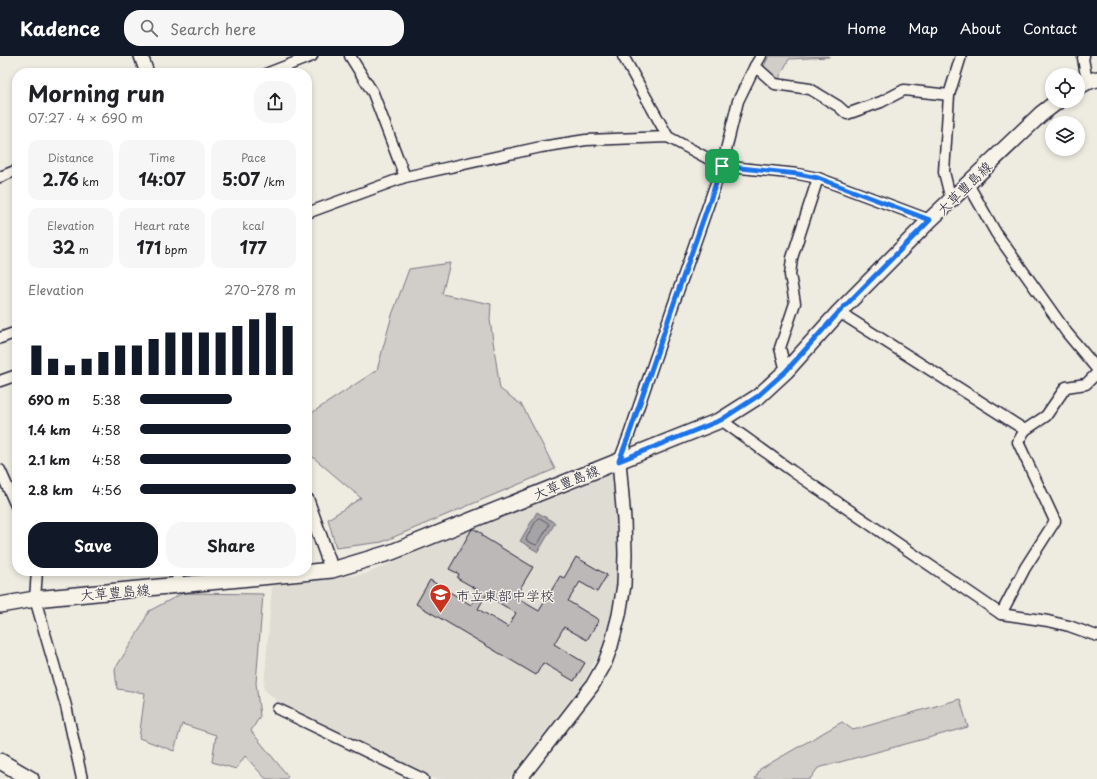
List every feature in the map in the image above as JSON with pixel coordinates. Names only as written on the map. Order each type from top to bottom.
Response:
[{"type":"main road","name":"大草豊島線","points":[[312,572],[332,570],[392,552],[721,420],[758,396],[786,371],[839,312],[930,220],[1049,108]]},
{"type":"main road","name":"大草豊島線","points":[[0,605],[35,600],[275,576]]},
{"type":"main road","points":[[0,761],[31,779]]},
{"type":"street","points":[[141,56],[145,68]]},
{"type":"street","points":[[281,68],[312,56]]},
{"type":"street","points":[[350,56],[373,94],[405,177]]},
{"type":"street","points":[[623,56],[668,137]]},
{"type":"street","points":[[520,779],[592,686],[604,665],[611,646],[619,615],[624,585],[624,520],[619,461],[722,166],[738,101],[754,66],[761,56]]},
{"type":"street","points":[[951,200],[944,172],[949,95],[961,56]]},
{"type":"street","points":[[1084,56],[1083,58],[1087,83]]},
{"type":"street","points":[[754,66],[775,84],[810,89],[838,106],[847,114],[881,102],[904,90],[949,95]]},
{"type":"street","points":[[312,211],[405,177],[541,147],[586,140],[668,137],[722,166],[798,174],[818,178],[930,220]]},
{"type":"street","points":[[0,177],[12,172]]},
{"type":"street","points":[[786,371],[780,348],[795,303],[790,275],[792,258],[818,178]]},
{"type":"street","points":[[968,184],[1000,240],[1067,333],[1097,369]]},
{"type":"street","points":[[839,312],[1025,430]]},
{"type":"street","points":[[0,338],[12,334]]},
{"type":"street","points":[[1001,614],[1025,568],[1055,521],[1018,442],[1025,430],[1046,416],[1066,387],[1086,384],[1097,373]]},
{"type":"street","points":[[0,381],[12,377]]},
{"type":"street","points":[[721,420],[1001,614],[1069,626],[1097,636]]},
{"type":"street","points":[[0,470],[12,497]]},
{"type":"street","points":[[312,514],[332,570]]},
{"type":"street","points":[[37,576],[35,600],[66,706],[82,779]]},
{"type":"street","points":[[177,576],[180,586]]},
{"type":"street","points":[[278,709],[423,779]]},
{"type":"shaded area","points":[[769,56],[829,57],[789,59],[778,80],[763,68]]},
{"type":"shaded area","points":[[450,263],[442,294],[491,304],[490,320],[500,389],[522,405],[555,469],[382,542],[336,548],[328,519],[361,498],[312,456],[312,413],[377,370],[392,315],[409,269]]},
{"type":"shaded area","name":"市立東部中学校","points":[[604,474],[613,474],[619,523],[617,586],[604,644],[584,682],[509,779],[434,779],[280,704],[264,689],[272,585],[365,574]]},
{"type":"shaded area","points":[[183,593],[263,594],[256,683],[260,716],[251,731],[288,776],[286,779],[266,779],[245,756],[236,769],[212,762],[216,735],[182,724],[174,751],[139,738],[145,693],[117,689],[115,669],[140,629],[149,611]]},
{"type":"shaded area","points":[[960,699],[968,727],[818,768],[810,779],[755,779],[760,769],[842,722],[853,730]]},
{"type":"water","points":[[537,512],[555,523],[538,552],[520,541]]},
{"type":"building","points":[[472,529],[474,529],[483,534],[482,536],[533,567],[515,597],[539,611],[560,576],[564,578],[576,557],[607,575],[597,592],[580,582],[568,601],[599,620],[587,640],[564,627],[554,644],[585,663],[574,681],[543,663],[536,675],[416,604],[430,580],[471,605],[480,591],[457,578],[459,574],[449,569]],"holes":[[[486,595],[516,613],[508,627],[478,609]]]},
{"type":"place","name":"市立東部中学校","points":[[440,614]]},
{"type":"route","points":[[722,166],[798,174],[818,178],[930,220],[839,312],[786,371],[758,396],[721,420],[619,461],[629,435],[722,166]]}]
